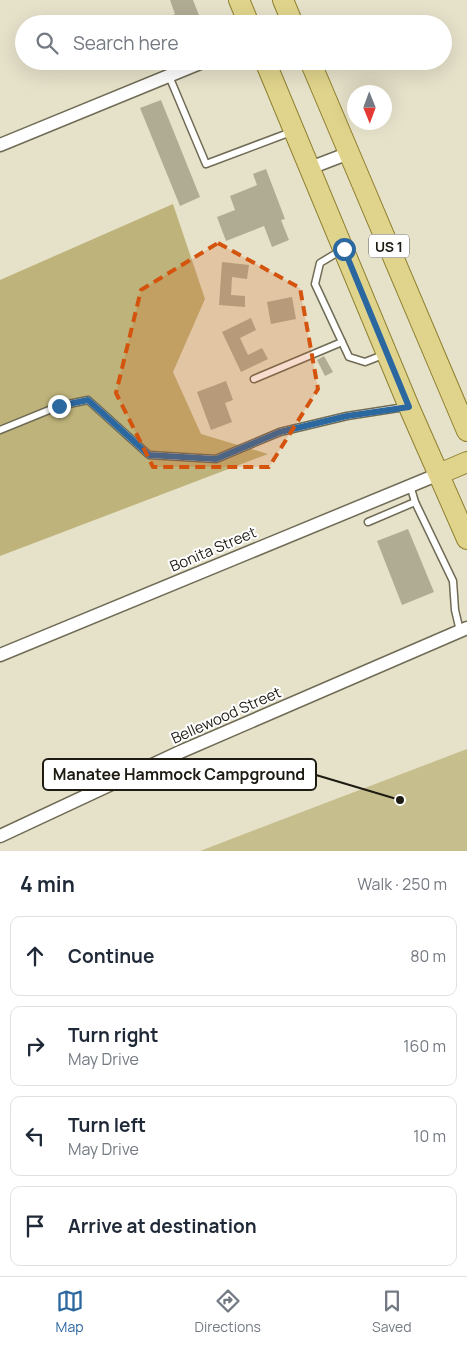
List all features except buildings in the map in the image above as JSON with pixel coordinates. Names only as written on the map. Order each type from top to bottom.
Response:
[{"type":"main road","points":[[239,0],[245,15]]},
{"type":"main road","points":[[283,0],[289,15]]},
{"type":"main road","name":"US 1","points":[[269,70],[409,407],[467,539]]},
{"type":"main road","name":"US 1","points":[[314,70],[467,431]]},
{"type":"main road","points":[[439,474],[467,462]]},
{"type":"street","points":[[0,145],[183,70]]},
{"type":"street","points":[[310,168],[349,153]]},
{"type":"street","name":"Bonita Street","points":[[0,655],[439,474]]},
{"type":"street","name":"Bellewood Street","points":[[0,836],[180,752],[464,630]]},
{"type":"lane","points":[[168,76],[206,164],[295,131]]},
{"type":"lane","points":[[344,249],[320,263],[315,284],[349,357],[365,362],[387,353]]},
{"type":"lane","points":[[254,379],[342,342]]},
{"type":"lane","points":[[0,430],[59,406],[88,400],[149,455],[216,459],[280,432],[347,416],[409,407]]},
{"type":"lane","points":[[410,486],[415,502],[453,581],[455,610],[464,630]]},
{"type":"lane","points":[[368,522],[415,502]]},
{"type":"highlighted area","points":[[218,243],[300,288],[318,389],[269,467],[153,467],[116,393],[141,290]]},
{"type":"shaded area","points":[[173,204],[205,299],[173,372],[201,434],[268,454],[0,556],[0,280]]},
{"type":"shaded area","points":[[467,749],[467,851],[200,851]]},
{"type":"place","name":"Manatee Hammock Campground","points":[[400,800]]},
{"type":"route","points":[[59,406],[88,400],[149,455],[216,459],[280,432],[347,416],[409,407],[344,249]]}]
